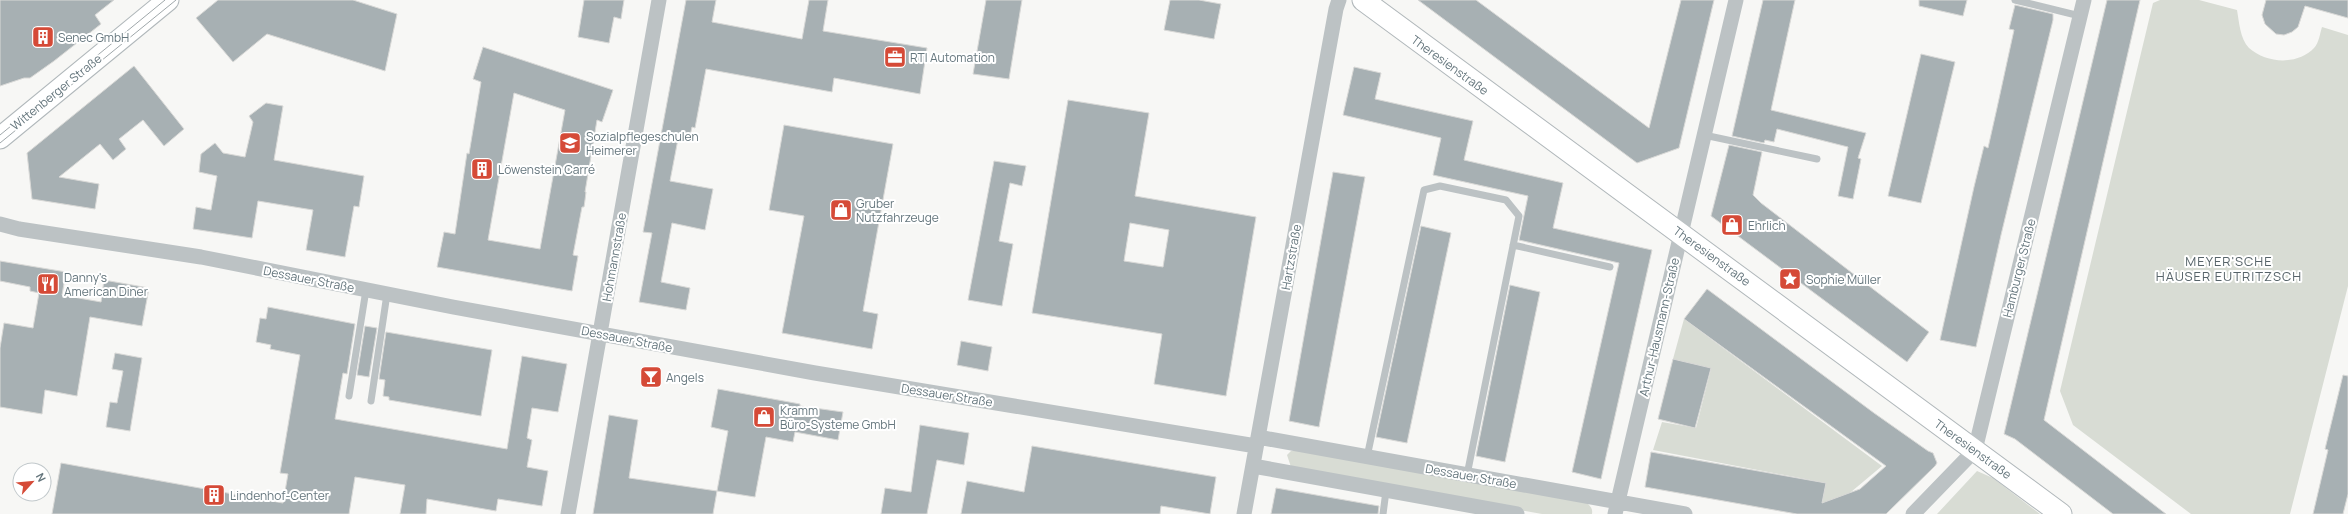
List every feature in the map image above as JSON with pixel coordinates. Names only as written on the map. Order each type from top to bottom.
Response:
[{"type":"main road","name":"Wittenberger Straße","points":[[0,138],[168,0]]},
{"type":"main road","name":"Theresienstraße","points":[[1363,0],[2061,514]]},
{"type":"street","name":"Hohmannstraße","points":[[568,514],[659,0]]},
{"type":"street","name":"Hartzstraße","points":[[1244,514],[1335,15],[1339,0]]},
{"type":"street","name":"Arthur-Hausmann-Straße","points":[[1616,508],[1736,0]]},
{"type":"street","name":"Hamburger Straße","points":[[1975,450],[2084,0]]},
{"type":"street","name":"Dessauer Straße","points":[[0,224],[19,229],[201,257],[387,294],[822,374],[1257,442],[1367,457],[1467,475],[1616,508],[1685,514]]},
{"type":"street","points":[[1913,514],[1975,450]]},
{"type":"street","points":[[1253,466],[1517,514]]},
{"type":"lane","points":[[2015,0],[2080,16]]},
{"type":"lane","points":[[1704,136],[1816,159]]},
{"type":"lane","points":[[1367,457],[1424,190],[1440,186],[1506,200],[1519,216],[1467,475]]},
{"type":"lane","points":[[1513,244],[1610,267]]},
{"type":"lane","points":[[349,396],[366,290]]},
{"type":"lane","points":[[371,401],[387,294]]},
{"type":"lane","points":[[1383,514],[1386,491]]},
{"type":"shaded area","points":[[2160,0],[2199,0],[2237,10],[2240,30],[2246,44],[2256,53],[2273,60],[2291,60],[2307,54],[2317,43],[2322,27],[2348,35],[2348,286],[2290,514],[2191,514],[2073,425],[2060,391],[2153,3]]},
{"type":"shaded area","points":[[1684,319],[1882,466],[1851,492],[1847,514],[1820,514],[1826,483],[1653,450],[1662,422],[1696,428],[1711,369],[1673,359]]},
{"type":"shaded area","points":[[1299,450],[1586,502],[1592,509],[1592,514],[1542,514],[1301,471],[1291,467],[1287,455],[1291,451]]},
{"type":"shaded area","points":[[1977,471],[1993,478],[2040,514],[1937,514]]},
{"type":"building","name":"Senec GmbH","points":[[0,0],[114,0],[95,15],[101,24],[54,61],[30,78],[24,78],[0,86]]},
{"type":"building","points":[[218,0],[353,0],[397,14],[385,71],[267,34],[233,62],[196,18]]},
{"type":"building","points":[[584,0],[624,0],[621,19],[614,17],[609,43],[578,37]]},
{"type":"building","points":[[686,0],[716,0],[712,22],[802,39],[809,0],[828,0],[823,31],[927,48],[920,94],[834,78],[832,92],[706,69],[695,128],[692,127],[690,136],[679,134],[670,181],[713,189],[705,230],[672,223],[661,282],[690,288],[686,310],[639,302],[652,233],[643,232]]},
{"type":"building","points":[[986,0],[1022,0],[1009,79],[973,74]]},
{"type":"building","points":[[1170,0],[1199,0],[1221,4],[1214,39],[1164,30]]},
{"type":"building","points":[[1418,0],[1476,0],[1649,128],[1681,0],[1714,0],[1679,148],[1637,163]]},
{"type":"building","points":[[1763,0],[1795,0],[1771,110],[1866,133],[1858,158],[1861,159],[1853,199],[1838,196],[1848,147],[1777,129],[1774,142],[1765,140],[1764,143],[1732,136]]},
{"type":"building","points":[[1919,0],[1967,0],[1963,16],[1919,6]]},
{"type":"building","points":[[2107,0],[2140,0],[2044,420],[2166,514],[2113,514],[2015,439],[2004,434]]},
{"type":"building","points":[[2266,0],[2348,0],[2348,18],[2305,6],[2298,27],[2292,32],[2284,35],[2276,34],[2265,24],[2262,15]]},
{"type":"building","points":[[2015,5],[2053,14],[2053,20],[2001,235],[1976,347],[1940,340],[1984,146],[1988,148],[1997,108],[2014,30],[2009,29]]},
{"type":"building","name":"Löwenstein Carré","points":[[483,47],[613,90],[602,122],[597,120],[585,192],[584,207],[582,207],[573,255],[578,256],[572,291],[437,267],[444,232],[455,234],[467,153],[469,154],[481,82],[473,79]],"holes":[[[514,93],[565,110],[540,249],[488,240]]]},
{"type":"building","points":[[1921,54],[1955,62],[1921,203],[1888,196]]},
{"type":"building","points":[[134,66],[184,129],[164,146],[143,120],[119,139],[126,149],[113,160],[100,144],[59,177],[99,184],[95,209],[32,199],[27,153]]},
{"type":"building","points":[[1354,67],[1381,73],[1375,99],[1473,121],[1464,160],[1563,183],[1553,228],[1652,250],[1601,479],[1572,472],[1619,263],[1519,240],[1528,196],[1433,175],[1441,138],[1343,115]]},
{"type":"building","points":[[1068,100],[1149,113],[1135,196],[1256,217],[1226,396],[1154,384],[1162,334],[1032,313]],"holes":[[[1130,223],[1169,230],[1163,267],[1124,261]]]},
{"type":"building","points":[[266,103],[283,106],[274,160],[364,176],[359,207],[354,206],[345,257],[306,250],[313,210],[258,201],[252,238],[193,229],[196,207],[211,210],[217,176],[199,172],[201,154],[215,143],[223,153],[245,157],[253,122],[249,116]]},
{"type":"building","points":[[784,125],[893,144],[863,311],[878,314],[872,349],[782,333],[804,216],[769,210]]},
{"type":"building","points":[[1729,145],[1762,152],[1753,195],[1761,203],[1929,332],[1907,362],[1711,216]]},
{"type":"building","points":[[994,161],[1026,166],[1022,186],[1010,183],[999,241],[1013,244],[1002,306],[968,300]]},
{"type":"building","points":[[1333,172],[1365,177],[1319,427],[1289,421]]},
{"type":"building","points":[[1421,226],[1451,233],[1407,443],[1376,437]]},
{"type":"building","points":[[0,261],[66,272],[62,295],[101,302],[104,280],[149,288],[142,326],[90,317],[77,396],[45,390],[42,414],[0,407],[0,348],[4,323],[33,328],[39,293],[30,291],[30,287],[0,281]]},
{"type":"building","points":[[1510,285],[1540,292],[1505,462],[1476,456]]},
{"type":"building","points":[[1707,289],[1874,413],[1933,453],[1937,463],[1935,466],[1886,514],[1797,514],[1645,487],[1651,452],[1826,483],[1822,503],[1860,489],[1886,466],[1684,319]]},
{"type":"building","points":[[268,307],[355,324],[347,374],[343,373],[335,419],[507,449],[522,356],[567,364],[558,412],[532,408],[527,438],[532,440],[527,467],[548,471],[542,506],[498,499],[496,511],[427,499],[426,514],[400,514],[405,485],[355,477],[349,514],[52,514],[61,463],[283,503],[288,474],[280,473],[300,355],[270,349],[271,345],[256,342],[260,318],[266,319]]},
{"type":"building","points":[[365,326],[377,328],[369,377],[357,375]]},
{"type":"building","points":[[386,332],[492,350],[481,416],[389,400],[389,397],[383,396],[385,380],[379,379]]},
{"type":"building","points":[[961,341],[992,347],[988,371],[957,365]]},
{"type":"building","points":[[115,353],[142,358],[130,431],[106,427],[110,402],[117,403],[123,371],[112,369]]},
{"type":"building","points":[[1673,359],[1711,368],[1695,428],[1658,419]]},
{"type":"building","points":[[2343,375],[2348,376],[2348,494],[2343,514],[2313,514],[2328,450],[2325,449]]},
{"type":"building","points":[[718,389],[800,404],[800,406],[843,412],[838,440],[795,432],[793,442],[766,437],[755,497],[717,491],[728,431],[711,427]]},
{"type":"building","points":[[609,415],[638,420],[629,478],[717,491],[713,514],[593,514]]},
{"type":"building","points":[[920,425],[969,433],[964,465],[937,460],[927,514],[881,514],[885,488],[911,492]]},
{"type":"building","points":[[1032,446],[1216,477],[1210,514],[1161,506],[1160,514],[961,514],[967,481],[1024,492]]},
{"type":"building","points":[[1276,488],[1379,506],[1378,514],[1271,514]]},
{"type":"tram line","points":[[0,135],[165,0]]},
{"type":"tram line","points":[[0,143],[176,0]]},
{"type":"place","name":"Senec GmbH","points":[[43,37]]},
{"type":"place","name":"RTI Automation","points":[[895,57]]},
{"type":"place","name":"Sozialpflegeschulen Heimerer","points":[[570,143]]},
{"type":"place","name":"Löwenstein Carré","points":[[482,169]]},
{"type":"place","name":"Gruber Nutzfahrzeuge","points":[[841,210]]},
{"type":"place","name":"Ehrlich","points":[[1732,225]]},
{"type":"place","name":"Sophie Müller","points":[[1790,279]]},
{"type":"place","name":"Danny's American Diner","points":[[48,284]]},
{"type":"place","name":"Angels","points":[[651,377]]},
{"type":"place","name":"Kramm Büro-Systeme GmbH","points":[[764,417]]},
{"type":"place","name":"Lindenhof-Center","points":[[214,495]]},
{"type":"district","name":"MEYER'SCHE HÄUSER EUTRITZSCH","points":[[2229,268]]}]
